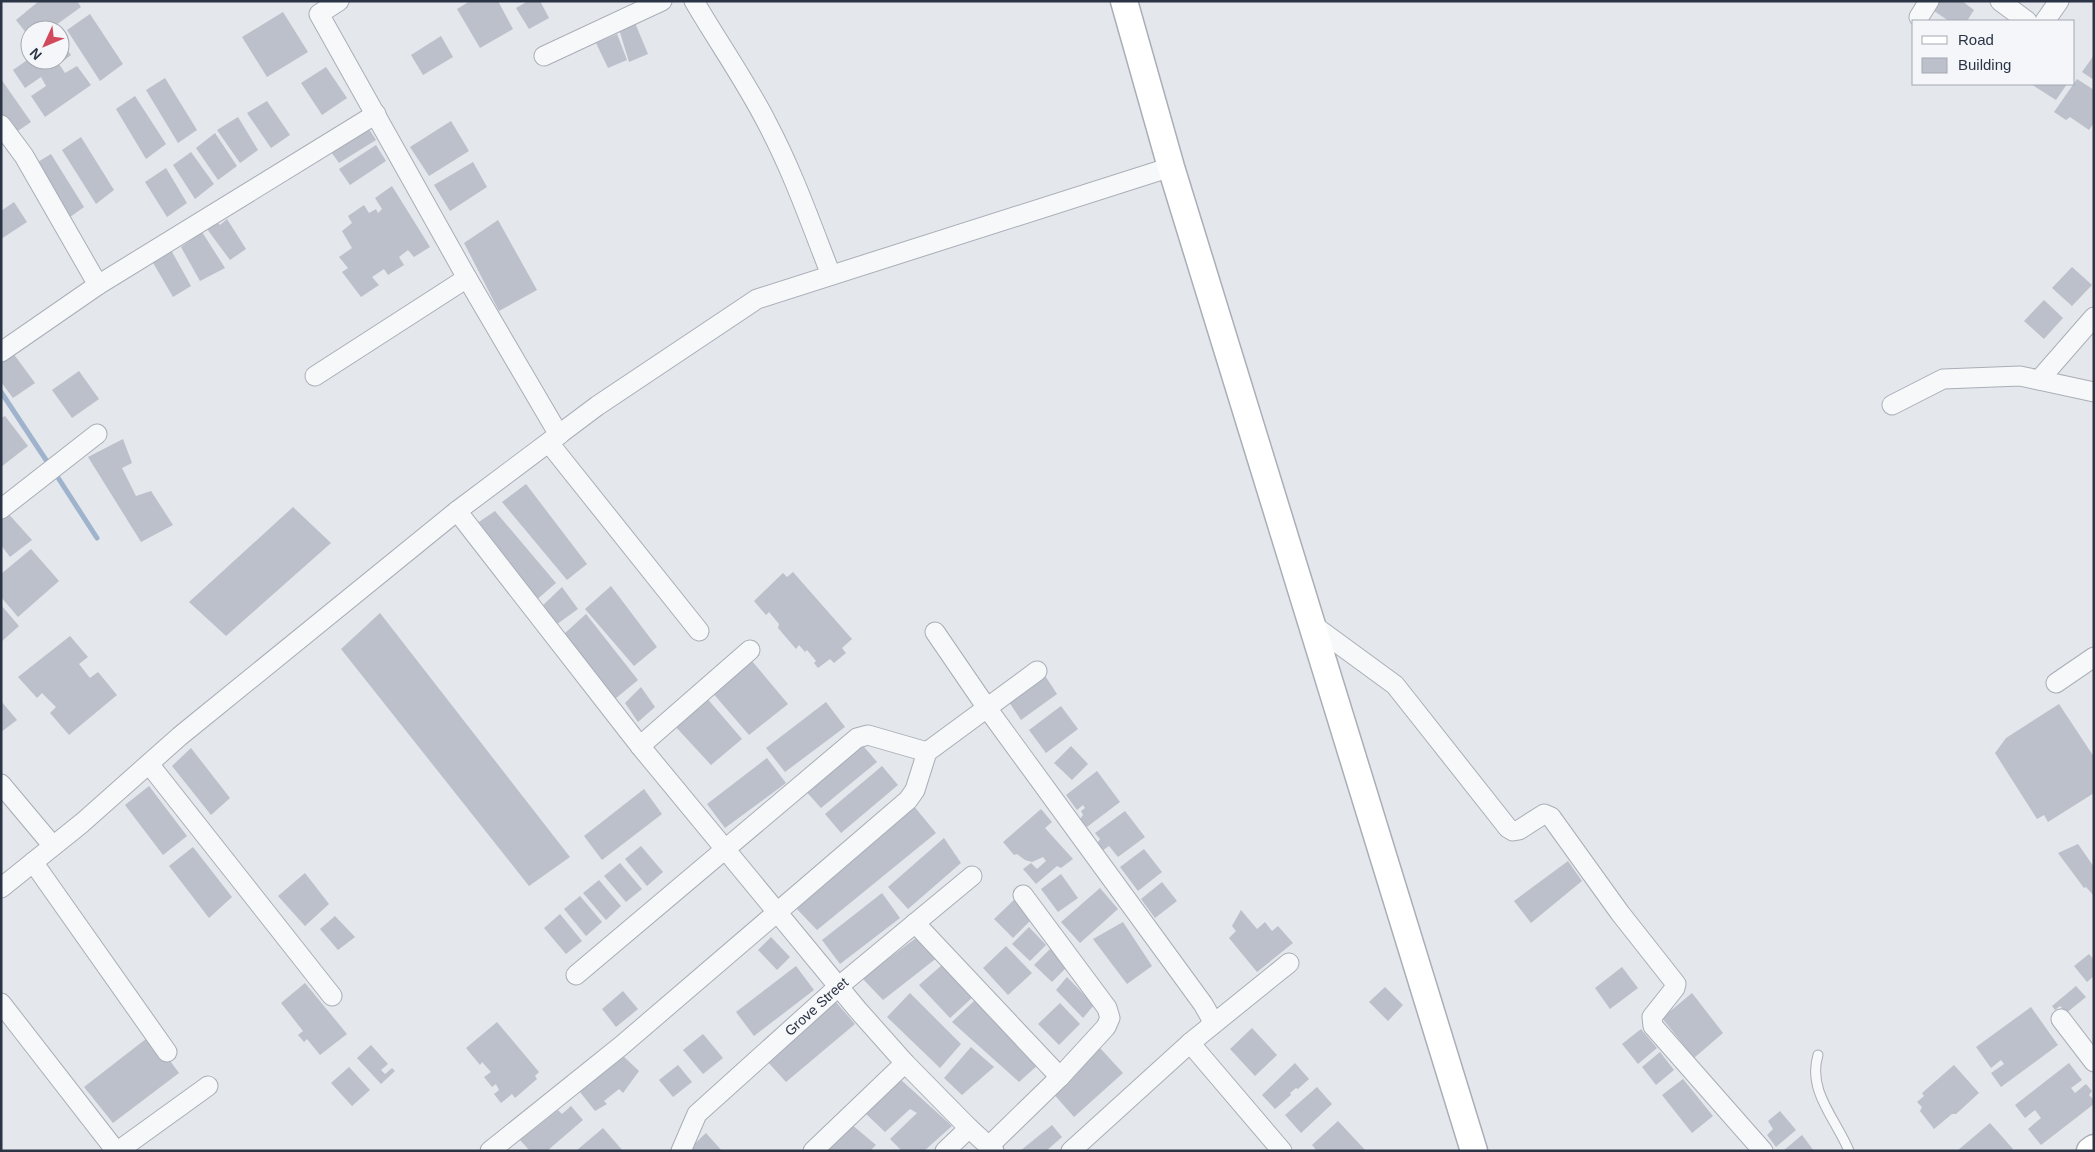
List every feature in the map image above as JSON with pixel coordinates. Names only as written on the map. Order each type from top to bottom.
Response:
[{"type":"street","points":[[339,1],[314,8],[376,114],[554,439],[699,631]]},
{"type":"street","points":[[544,56],[662,1]]},
{"type":"street","points":[[694,1],[744,80],[776,140],[831,275]]},
{"type":"street","points":[[1124,1],[1171,167],[1474,1151]]},
{"type":"street","points":[[2000,1],[2026,20]]},
{"type":"street","points":[[2046,20],[2059,1]]},
{"type":"street","points":[[1,352],[98,285],[376,114]]},
{"type":"street","points":[[1,125],[24,156],[98,285]]},
{"type":"street","points":[[1,888],[82,823],[149,764],[457,511],[597,406],[757,299],[1171,167]]},
{"type":"street","points":[[315,376],[467,278]]},
{"type":"street","points":[[2039,380],[2094,317]]},
{"type":"street","points":[[1892,405],[1943,379],[2020,376],[2094,392]]},
{"type":"street","points":[[1,510],[97,434]]},
{"type":"street","points":[[457,511],[640,746],[838,987],[906,1063],[991,1148],[1106,1027],[1110,1018],[1107,1008],[1024,895]]},
{"type":"street","points":[[1313,625],[1395,685],[1508,828],[1513,831],[1520,830],[1544,814],[1551,817],[1620,913],[1676,984],[1675,988],[1652,1017],[1653,1026],[1763,1151]]},
{"type":"street","points":[[935,632],[987,708],[1203,1004],[1211,1018],[1211,1026]]},
{"type":"street","points":[[640,746],[750,650]]},
{"type":"street","points":[[2056,683],[2094,657]]},
{"type":"street","points":[[490,1151],[621,1046],[908,800],[914,790],[926,752],[1037,671]]},
{"type":"street","points":[[576,975],[857,738],[868,735],[926,752]]},
{"type":"street","points":[[149,764],[332,996]]},
{"type":"street","points":[[1,784],[53,846]]},
{"type":"street","points":[[33,862],[167,1052]]},
{"type":"street","name":"Grove Street","points":[[681,1151],[697,1114],[838,987],[972,876]]},
{"type":"street","points":[[915,923],[1060,1077]]},
{"type":"street","points":[[1082,1147],[1190,1043],[1289,962]]},
{"type":"street","points":[[1,1003],[117,1151],[208,1086]]},
{"type":"street","points":[[2061,1019],[2094,1062]]},
{"type":"street","points":[[1190,1043],[1282,1151]]},
{"type":"street","points":[[812,1151],[906,1063]]},
{"type":"street","points":[[945,1151],[969,1128]]},
{"type":"street","points":[[2090,1151],[2094,1148]]},
{"type":"lane","points":[[1818,1055],[1814,1068],[1815,1079],[1822,1100],[1849,1151]]},
{"type":"building","points":[[39,1],[77,1],[81,7],[63,20],[20,20],[20,25],[16,20]]},
{"type":"building","points":[[470,1],[498,1],[513,29],[480,48],[457,9]]},
{"type":"building","points":[[528,1],[540,1],[549,18],[529,29],[516,8]]},
{"type":"building","points":[[1935,1],[1962,1],[1974,10],[1968,20],[1948,20],[1931,9]]},
{"type":"building","points":[[283,12],[308,52],[267,77],[242,37]]},
{"type":"building","points":[[90,14],[123,64],[100,81],[70,35],[70,28]]},
{"type":"building","points":[[635,23],[648,54],[629,62],[619,29]]},
{"type":"building","points":[[617,34],[627,60],[608,68],[596,43]]},
{"type":"building","points":[[441,36],[453,57],[423,75],[411,55]]},
{"type":"building","points":[[2094,55],[2094,80],[2082,72]]},
{"type":"building","points":[[20,65],[20,70],[63,70],[65,73],[77,66],[91,85],[45,117],[31,96],[46,86],[41,77],[25,88],[13,70]]},
{"type":"building","points":[[326,67],[347,98],[322,115],[301,83]]},
{"type":"building","points":[[165,78],[197,130],[178,143],[146,90]]},
{"type":"building","points":[[1,79],[31,122],[12,135],[1,120]]},
{"type":"building","points":[[2077,79],[2094,90],[2094,123],[2089,130],[2070,117],[2066,120],[2054,112],[2073,85],[2075,85]]},
{"type":"building","points":[[2033,85],[2066,85],[2056,100]]},
{"type":"building","points":[[135,96],[166,144],[146,159],[116,109]]},
{"type":"building","points":[[267,101],[290,135],[271,148],[247,113]]},
{"type":"building","points":[[238,117],[258,150],[240,163],[217,130]]},
{"type":"building","points":[[451,121],[469,151],[429,176],[410,147]]},
{"type":"building","points":[[367,126],[376,140],[339,163],[329,149]]},
{"type":"building","points":[[215,133],[237,166],[218,180],[196,148]]},
{"type":"building","points":[[81,137],[114,190],[96,204],[62,150]]},
{"type":"building","points":[[376,145],[386,161],[350,185],[339,169]]},
{"type":"building","points":[[191,152],[214,184],[195,199],[173,165]]},
{"type":"building","points":[[51,154],[84,207],[66,220],[33,165]]},
{"type":"building","points":[[473,162],[487,187],[450,211],[434,185]]},
{"type":"building","points":[[166,168],[187,203],[167,217],[145,182]]},
{"type":"building","points":[[392,186],[430,247],[414,257],[408,250],[399,257],[404,265],[388,275],[384,269],[372,277],[379,285],[361,297],[342,272],[348,268],[339,257],[352,248],[342,231],[352,223],[348,216],[364,205],[369,213],[376,209],[378,213],[382,209],[375,198]]},
{"type":"building","points":[[14,202],[27,222],[1,239],[1,211]]},
{"type":"building","points":[[214,219],[220,225],[227,219],[246,249],[230,260],[204,225]]},
{"type":"building","points":[[498,220],[537,290],[499,311],[464,243]]},
{"type":"building","points":[[202,232],[225,268],[200,281],[181,247]]},
{"type":"building","points":[[171,250],[191,286],[173,297],[152,261]]},
{"type":"building","points":[[2072,267],[2092,285],[2072,306],[2052,288]]},
{"type":"building","points":[[2044,300],[2063,318],[2044,339],[2024,321]]},
{"type":"building","points":[[10,349],[35,383],[13,398],[1,382],[1,356]]},
{"type":"building","points":[[79,371],[99,399],[72,418],[52,390]]},
{"type":"building","points":[[5,416],[28,446],[1,467],[1,418]]},
{"type":"building","points":[[123,439],[132,463],[122,468],[136,496],[151,491],[173,525],[141,542],[88,457]]},
{"type":"building","points":[[526,484],[587,564],[567,580],[502,502]]},
{"type":"building","points":[[293,507],[331,543],[226,636],[189,602]]},
{"type":"building","points":[[5,510],[32,540],[10,557],[1,545],[1,513]]},
{"type":"building","points":[[495,511],[556,583],[534,602],[473,526]]},
{"type":"building","points":[[31,549],[59,581],[18,617],[1,597],[1,574]]},
{"type":"building","points":[[793,572],[852,639],[842,648],[846,653],[834,663],[830,659],[818,668],[814,663],[816,661],[807,650],[805,652],[799,645],[796,649],[778,628],[779,624],[769,612],[766,615],[754,601],[783,573],[787,577]]},
{"type":"building","points":[[611,586],[657,647],[634,666],[585,609]]},
{"type":"building","points":[[562,587],[578,609],[553,627],[539,609]]},
{"type":"building","points":[[1,605],[19,626],[1,642]]},
{"type":"building","points":[[380,613],[570,857],[529,886],[341,649]]},
{"type":"building","points":[[586,614],[638,680],[615,699],[564,634]]},
{"type":"building","points":[[70,636],[88,657],[79,664],[90,678],[98,672],[117,695],[69,735],[50,713],[56,707],[42,693],[37,698],[18,677]]},
{"type":"building","points":[[752,661],[788,704],[749,735],[711,691]]},
{"type":"building","points":[[1042,671],[1057,694],[1021,720],[1007,699]]},
{"type":"building","points":[[641,687],[655,707],[638,722],[625,703]]},
{"type":"building","points":[[705,696],[742,739],[711,765],[674,725]]},
{"type":"building","points":[[1,701],[17,720],[1,732]]},
{"type":"building","points":[[826,702],[845,727],[785,772],[766,748]]},
{"type":"building","points":[[2059,704],[2094,757],[2094,793],[2048,822],[2044,815],[2037,819],[1995,753],[2006,738]]},
{"type":"building","points":[[1061,706],[1078,729],[1046,753],[1029,730]]},
{"type":"building","points":[[859,741],[877,762],[821,808],[803,788]]},
{"type":"building","points":[[1071,746],[1088,764],[1072,780],[1054,763]]},
{"type":"building","points":[[191,748],[230,798],[211,815],[172,766]]},
{"type":"building","points":[[767,758],[786,783],[725,828],[707,804]]},
{"type":"building","points":[[882,766],[898,785],[841,833],[825,814]]},
{"type":"building","points":[[1097,771],[1120,802],[1087,827],[1080,819],[1083,815],[1081,811],[1085,808],[1083,805],[1077,810],[1066,795]]},
{"type":"building","points":[[149,786],[187,836],[163,855],[125,805]]},
{"type":"building","points":[[644,789],[662,814],[602,860],[584,836]]},
{"type":"building","points":[[913,805],[936,833],[817,930],[795,907]]},
{"type":"building","points":[[1041,809],[1052,822],[1045,828],[1073,859],[1061,868],[1057,866],[1036,884],[1023,869],[1031,863],[1037,869],[1046,861],[1043,857],[1032,862],[1025,860],[1017,854],[1014,855],[1003,842]]},
{"type":"building","points":[[1125,811],[1145,837],[1118,857],[1109,846],[1102,851],[1097,844],[1100,839],[1095,833]]},
{"type":"building","points":[[944,838],[961,863],[908,909],[888,887]]},
{"type":"building","points":[[2078,844],[2094,867],[2094,896],[2086,887],[2084,888],[2058,853]]},
{"type":"building","points":[[641,846],[663,872],[647,886],[625,859]]},
{"type":"building","points":[[193,847],[232,897],[209,918],[169,866]]},
{"type":"building","points":[[1144,849],[1162,872],[1138,891],[1120,867]]},
{"type":"building","points":[[1568,861],[1582,881],[1531,923],[1514,901]]},
{"type":"building","points":[[620,863],[642,889],[626,902],[604,876]]},
{"type":"building","points":[[305,873],[329,904],[305,926],[278,896]]},
{"type":"building","points":[[1061,874],[1078,898],[1058,912],[1041,889]]},
{"type":"building","points":[[599,880],[621,906],[606,920],[583,893]]},
{"type":"building","points":[[1162,882],[1177,901],[1155,918],[1141,899]]},
{"type":"building","points":[[1100,888],[1118,909],[1080,943],[1061,922]]},
{"type":"building","points":[[882,893],[900,918],[840,964],[822,940]]},
{"type":"building","points":[[580,896],[602,922],[586,936],[564,909]]},
{"type":"building","points":[[1016,898],[1034,917],[1013,938],[994,919]]},
{"type":"building","points":[[1241,910],[1257,929],[1265,922],[1272,931],[1278,926],[1293,943],[1257,972],[1229,938],[1236,931],[1232,926]]},
{"type":"building","points":[[560,914],[582,941],[566,954],[544,928]]},
{"type":"building","points":[[335,916],[355,937],[338,950],[320,929]]},
{"type":"building","points":[[1123,922],[1152,966],[1127,984],[1093,939]]},
{"type":"building","points":[[1029,927],[1046,945],[1030,961],[1012,944]]},
{"type":"building","points":[[920,935],[938,957],[883,1000],[862,978]]},
{"type":"building","points":[[771,937],[790,957],[777,970],[758,950]]},
{"type":"building","points":[[1006,946],[1032,973],[1008,995],[983,968]]},
{"type":"building","points":[[1051,948],[1068,966],[1052,982],[1034,965]]},
{"type":"building","points":[[2089,954],[2094,960],[2094,976],[2087,982],[2074,966]]},
{"type":"building","points":[[942,965],[973,997],[950,1018],[919,985]]},
{"type":"building","points":[[796,966],[814,990],[754,1036],[736,1012]]},
{"type":"building","points":[[1622,967],[1638,988],[1610,1009],[1595,988]]},
{"type":"building","points":[[1067,977],[1094,1005],[1083,1018],[1056,990]]},
{"type":"building","points":[[305,983],[347,1034],[320,1055],[307,1039],[304,1042],[298,1035],[303,1031],[281,1003]]},
{"type":"building","points":[[2076,986],[2086,997],[2059,1019],[2055,1014],[2062,1008],[2060,1006],[2055,1010],[2052,1006]]},
{"type":"building","points":[[1385,987],[1403,1005],[1388,1021],[1369,1002]]},
{"type":"building","points":[[623,991],[638,1009],[616,1027],[602,1009]]},
{"type":"building","points":[[910,993],[961,1044],[940,1068],[887,1017]]},
{"type":"building","points":[[1692,993],[1723,1033],[1694,1058],[1662,1018]]},
{"type":"building","points":[[975,1000],[1039,1064],[1019,1082],[952,1022]]},
{"type":"building","points":[[835,1001],[855,1024],[786,1082],[767,1061]]},
{"type":"building","points":[[1060,1003],[1080,1024],[1059,1045],[1038,1024]]},
{"type":"building","points":[[2031,1007],[2058,1045],[2001,1087],[1991,1073],[2004,1064],[2001,1060],[1991,1068],[1976,1047]]},
{"type":"building","points":[[497,1022],[539,1072],[535,1076],[537,1079],[515,1098],[512,1094],[501,1103],[494,1094],[499,1090],[496,1084],[492,1087],[484,1077],[491,1072],[482,1062],[480,1065],[466,1048]]},
{"type":"building","points":[[1252,1028],[1277,1055],[1255,1076],[1230,1049]]},
{"type":"building","points":[[1641,1029],[1657,1048],[1638,1064],[1622,1044]]},
{"type":"building","points":[[703,1034],[723,1058],[703,1074],[683,1050]]},
{"type":"building","points":[[151,1035],[179,1073],[113,1123],[84,1087]]},
{"type":"building","points":[[371,1045],[388,1064],[381,1070],[385,1074],[392,1068],[395,1071],[381,1084],[357,1058]]},
{"type":"building","points":[[971,1047],[994,1067],[962,1095],[944,1078]]},
{"type":"building","points":[[1100,1048],[1123,1073],[1074,1117],[1051,1091]]},
{"type":"building","points":[[1660,1052],[1674,1070],[1656,1085],[1642,1067]]},
{"type":"building","points":[[621,1054],[639,1071],[623,1093],[619,1089],[604,1101],[607,1104],[595,1111],[580,1092]]},
{"type":"building","points":[[1295,1063],[1309,1079],[1298,1089],[1296,1088],[1290,1093],[1291,1095],[1275,1109],[1262,1095]]},
{"type":"building","points":[[2069,1063],[2082,1080],[2071,1088],[2075,1093],[2086,1084],[2092,1091],[2089,1095],[2094,1100],[2094,1104],[2041,1145],[2028,1129],[2041,1118],[2035,1110],[2025,1118],[2015,1105]]},
{"type":"building","points":[[678,1065],[692,1082],[673,1097],[659,1080]]},
{"type":"building","points":[[1954,1065],[1979,1093],[1956,1114],[1952,1114],[1934,1129],[1920,1111],[1922,1107],[1917,1102],[1924,1096],[1922,1093]]},
{"type":"building","points":[[349,1067],[370,1090],[352,1106],[331,1083]]},
{"type":"building","points":[[900,1079],[952,1126],[924,1151],[902,1151],[890,1139],[917,1113],[910,1109],[885,1132],[864,1112]]},
{"type":"building","points":[[1683,1079],[1713,1116],[1692,1133],[1662,1095]]},
{"type":"building","points":[[1317,1087],[1332,1104],[1301,1133],[1285,1115]]},
{"type":"building","points":[[571,1106],[583,1120],[547,1151],[530,1151],[520,1140],[558,1110],[562,1114]]},
{"type":"building","points":[[1780,1111],[1796,1130],[1776,1147],[1767,1135],[1773,1129],[1768,1121]]},
{"type":"building","points":[[1338,1121],[1366,1151],[1317,1151],[1312,1145]]},
{"type":"building","points":[[1990,1123],[2013,1149],[2011,1151],[1957,1151]]},
{"type":"building","points":[[851,1124],[876,1145],[870,1151],[823,1151]]},
{"type":"building","points":[[1052,1125],[1062,1137],[1046,1151],[1020,1151]]},
{"type":"building","points":[[603,1128],[623,1151],[576,1151]]},
{"type":"building","points":[[706,1133],[722,1151],[687,1151]]},
{"type":"building","points":[[1802,1135],[1814,1151],[1783,1151]]},
{"type":"waterway","points":[[1,392],[50,466]]},
{"type":"waterway","points":[[55,473],[97,538]]}]
